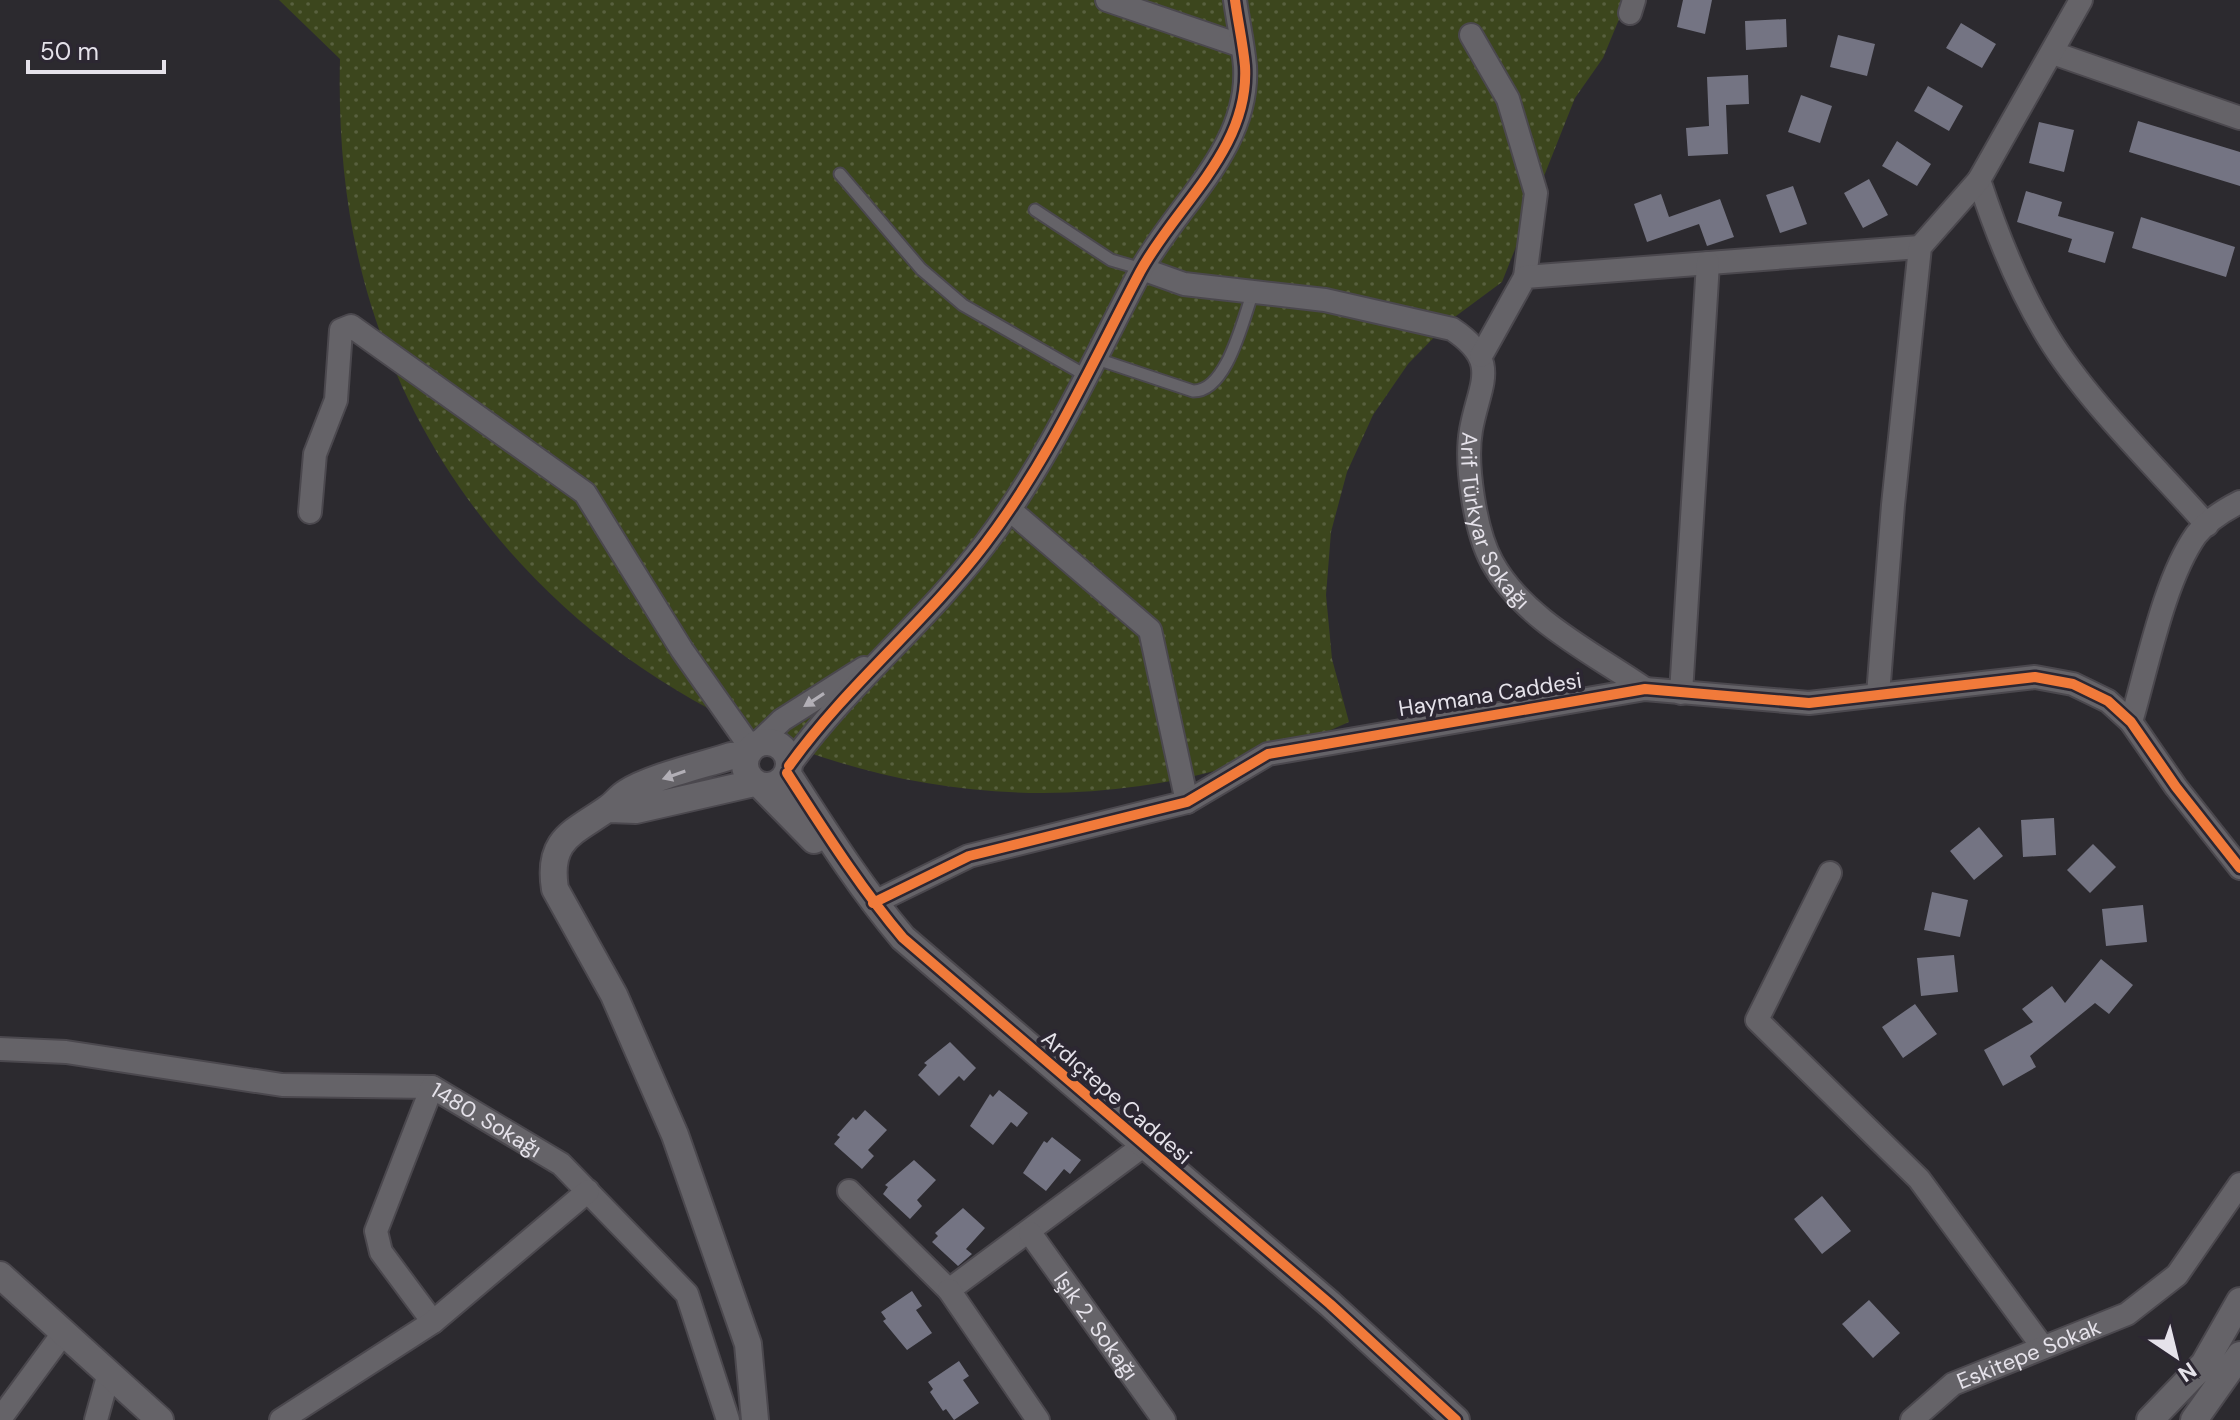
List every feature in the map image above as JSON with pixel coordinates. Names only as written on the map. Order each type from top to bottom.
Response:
[{"type":"street","points":[[1107,0],[1242,46]]},
{"type":"street","points":[[609,809],[636,810],[758,784],[776,784],[875,662],[947,590],[1010,510],[1092,367],[1142,269],[1205,180],[1235,128],[1245,69],[1235,0]]},
{"type":"street","points":[[1878,695],[1893,505],[1920,247],[1979,180],[2081,0]]},
{"type":"street","points":[[1142,269],[1184,284],[1325,300],[1452,329],[1468,339],[1481,356],[1525,277],[1536,193],[1508,99],[1471,35]]},
{"type":"street","points":[[2053,53],[2240,118]]},
{"type":"street","points":[[1979,180],[2011,269],[2049,339],[2113,419],[2207,525]]},
{"type":"street","points":[[1525,277],[1920,247]]},
{"type":"street","points":[[1681,693],[1708,263]]},
{"type":"street","points":[[310,512],[315,454],[336,400],[341,364],[338,337],[341,330],[351,326],[585,493],[682,650],[751,749]]},
{"type":"street","name":"Arif Türkyar Sokağı","points":[[1481,356],[1484,390],[1471,430],[1469,472],[1490,560],[1517,599],[1645,689]]},
{"type":"street","points":[[2131,722],[2180,561],[2207,525],[2240,502]]},
{"type":"street","points":[[1010,510],[1150,630],[1187,802]]},
{"type":"street","points":[[758,784],[745,770],[751,749],[782,720],[875,662]]},
{"type":"street","name":"Haymana Caddesi","points":[[873,903],[969,856],[1187,802],[1268,754],[1645,689],[1809,703],[2035,677],[2073,684],[2108,701],[2131,722],[2176,787],[2240,868]]},
{"type":"street","points":[[755,1420],[748,1344],[675,1135],[614,995],[555,889],[553,874],[559,845],[582,823],[609,809],[626,792],[751,749],[780,745],[789,758],[788,770]]},
{"type":"street","name":"Ardıçtepe Caddesi","points":[[788,770],[843,855],[853,877],[903,938],[1330,1304],[1456,1420]]},
{"type":"street","name":"Ardıçtepe Caddesi","points":[[758,784],[792,814],[831,861],[853,877]]},
{"type":"street","points":[[1830,873],[1757,1020],[1919,1179],[2042,1346]]},
{"type":"street","name":"1480. Sokağı","points":[[0,1049],[66,1052],[282,1085],[432,1087],[561,1164],[687,1294],[728,1420]]},
{"type":"street","points":[[432,1087],[376,1231],[381,1252],[433,1322]]},
{"type":"street","points":[[949,1290],[1030,1233],[1143,1146]]},
{"type":"street","name":"Eskitepe Sokak","points":[[1912,1420],[1953,1384],[2127,1314],[2177,1275],[2240,1184]]},
{"type":"street","points":[[281,1420],[433,1322],[588,1191]]},
{"type":"street","points":[[849,1191],[949,1290],[1038,1420]]},
{"type":"street","name":"Işık 2. Sokağı","points":[[1030,1233],[1164,1420]]},
{"type":"street","points":[[0,1275],[160,1420]]},
{"type":"street","points":[[2150,1420],[2204,1364],[2240,1301]]},
{"type":"street","points":[[0,1419],[64,1332]]},
{"type":"street","points":[[2194,1420],[2240,1355]]},
{"type":"street","points":[[96,1420],[109,1373]]},
{"type":"lane","points":[[840,174],[921,269],[963,305],[1092,367],[1193,391],[1205,390],[1217,381],[1227,362],[1253,292]]},
{"type":"lane","points":[[1035,210],[1111,260],[1142,269]]},
{"type":"green space","points":[[279,0],[1627,0],[1603,58],[1575,98],[1502,282],[1452,319],[1408,364],[1373,415],[1347,472],[1331,532],[1326,595],[1332,659],[1349,722],[1273,753],[1167,782],[1015,792],[893,777],[777,740],[668,685],[570,612],[487,524],[419,421],[371,305],[355,244],[345,183],[340,121],[340,59]]},
{"type":"building","points":[[1683,0],[1712,0],[1705,34],[1677,27]]},
{"type":"building","points":[[1786,19],[1787,47],[1746,50],[1745,21]]},
{"type":"building","points":[[1961,23],[1996,44],[1982,68],[1946,48]]},
{"type":"building","points":[[1838,35],[1875,44],[1867,76],[1830,67]]},
{"type":"building","points":[[1748,75],[1749,104],[1726,105],[1728,154],[1688,156],[1686,128],[1709,126],[1707,77]]},
{"type":"building","points":[[1928,86],[1963,106],[1949,131],[1914,111]]},
{"type":"building","points":[[1801,95],[1832,106],[1820,143],[1788,132]]},
{"type":"building","points":[[2138,121],[2240,152],[2240,186],[2129,152]]},
{"type":"building","points":[[2039,122],[2074,130],[2064,172],[2029,163]]},
{"type":"building","points":[[1897,141],[1931,164],[1917,186],[1882,166]]},
{"type":"building","points":[[1869,179],[1888,215],[1863,228],[1844,193]]},
{"type":"building","points":[[1793,186],[1807,224],[1780,233],[1766,195]]},
{"type":"building","points":[[2026,191],[2062,202],[2058,216],[2114,232],[2105,263],[2068,252],[2072,239],[2017,222]]},
{"type":"building","points":[[1661,194],[1669,217],[1720,199],[1734,237],[1707,246],[1699,224],[1647,242],[1634,204]]},
{"type":"building","points":[[2141,217],[2235,247],[2226,277],[2132,248]]},
{"type":"building","points":[[2054,818],[2056,855],[2023,857],[2021,820]]},
{"type":"building","points":[[1979,827],[2003,856],[1974,880],[1950,851]]},
{"type":"building","points":[[2093,844],[2116,867],[2090,893],[2067,870]]},
{"type":"building","points":[[1932,892],[1968,900],[1960,937],[1924,930]]},
{"type":"building","points":[[2143,905],[2147,942],[2106,946],[2102,909]]},
{"type":"building","points":[[1954,955],[1958,992],[1921,996],[1917,958]]},
{"type":"building","points":[[2101,959],[2133,985],[2109,1014],[2095,1003],[2030,1056],[2036,1067],[2003,1086],[1984,1050],[2033,1022],[2022,1009],[2052,986],[2065,1003]]},
{"type":"building","points":[[1915,1004],[1937,1034],[1903,1058],[1882,1027]]},
{"type":"building","points":[[950,1042],[976,1068],[964,1081],[959,1076],[939,1096],[918,1075],[927,1065],[924,1063]]},
{"type":"building","points":[[999,1090],[1028,1113],[1017,1127],[1011,1122],[993,1145],[970,1126],[990,1094],[993,1097]]},
{"type":"building","points":[[865,1110],[887,1130],[868,1150],[874,1156],[862,1169],[834,1144],[840,1137],[837,1135],[853,1117],[856,1120]]},
{"type":"building","points":[[1052,1137],[1081,1160],[1070,1174],[1064,1169],[1046,1191],[1023,1173],[1044,1141],[1047,1143]]},
{"type":"building","points":[[914,1160],[936,1180],[917,1200],[922,1206],[910,1219],[883,1194],[888,1187],[885,1185]]},
{"type":"building","points":[[1822,1196],[1851,1231],[1822,1254],[1794,1219]]},
{"type":"building","points":[[963,1208],[985,1228],[966,1249],[972,1254],[958,1266],[932,1242],[938,1236],[935,1233]]},
{"type":"building","points":[[912,1291],[922,1306],[916,1310],[932,1333],[907,1350],[883,1321],[886,1319],[881,1312]]},
{"type":"building","points":[[1869,1300],[1900,1333],[1873,1358],[1842,1324]]},
{"type":"building","points":[[959,1361],[969,1376],[963,1380],[979,1403],[954,1420],[946,1409],[943,1411],[930,1392],[933,1389],[928,1382]]},
{"type":"cycle path","points":[[789,766],[836,708],[962,573],[1008,512],[1068,411],[1140,272],[1223,150],[1236,124],[1243,96],[1245,66],[1235,0]]},
{"type":"cycle path","points":[[873,903],[969,856],[1187,802],[1268,754],[1645,689],[1809,703],[2035,677],[2073,684],[2108,701],[2131,722],[2176,787],[2240,868]]},
{"type":"cycle path","points":[[787,773],[828,837],[903,938],[1330,1304],[1456,1420]]}]
